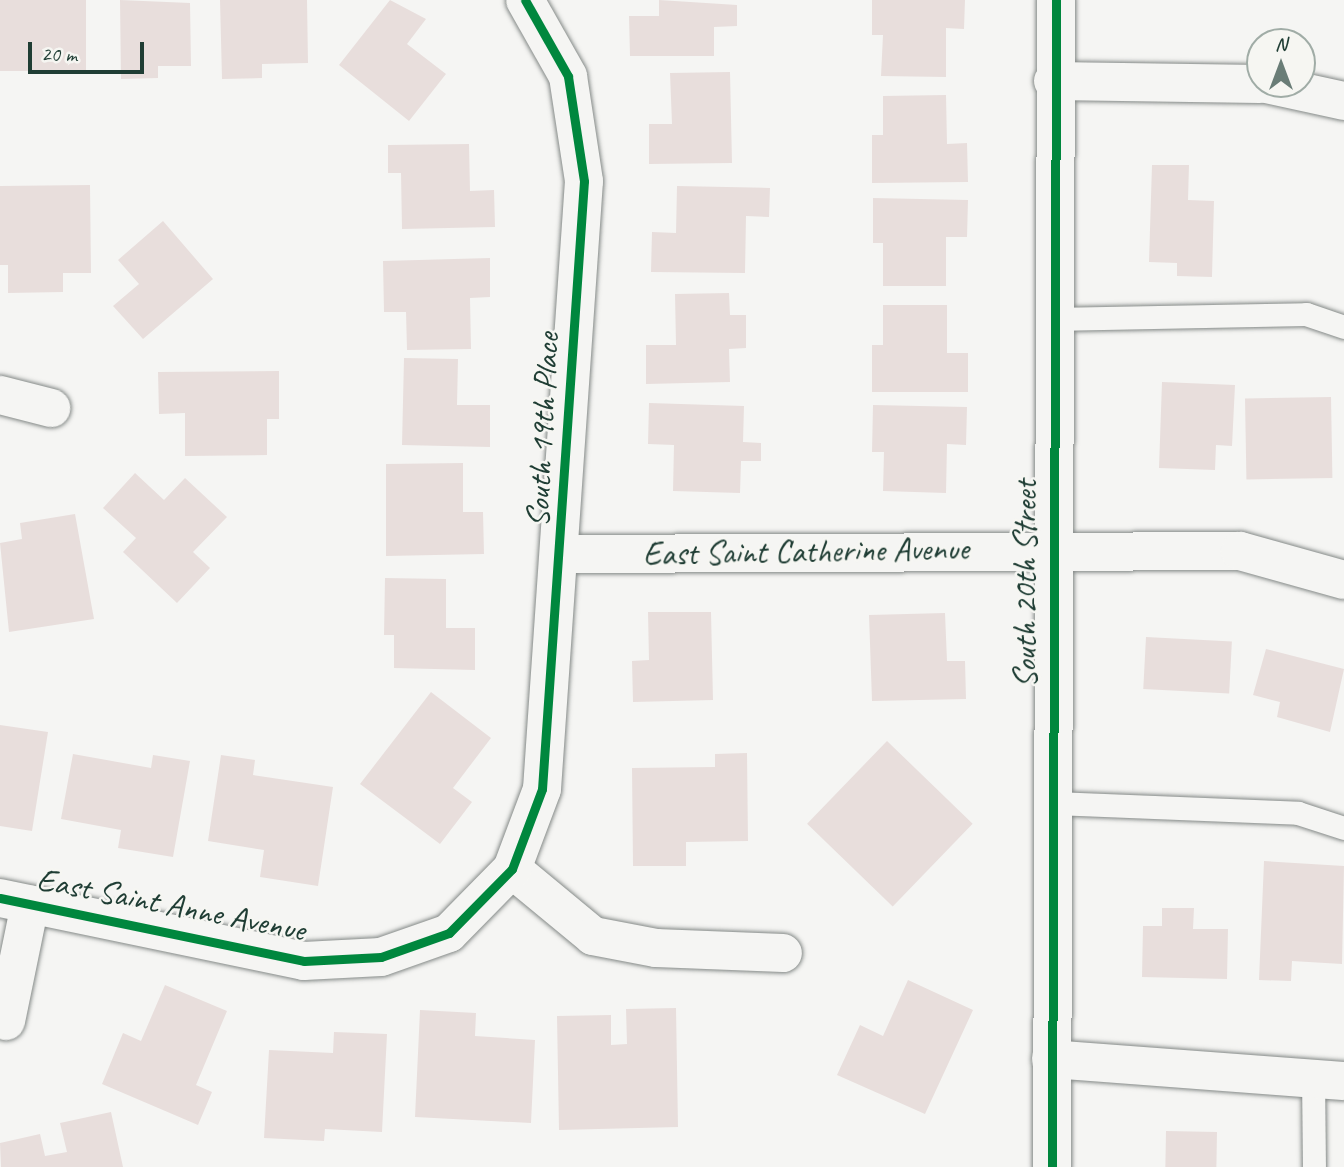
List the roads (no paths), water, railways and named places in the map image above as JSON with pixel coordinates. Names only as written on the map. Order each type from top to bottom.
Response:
[{"type":"street","name":"South 19th Place","points":[[512,869],[542,789],[562,554],[584,181],[568,76],[525,0]]},
{"type":"street","name":"South 20th Street","points":[[1052,1167],[1054,803],[1050,550],[1053,81],[1056,0]]},
{"type":"street","points":[[1053,81],[1246,84]]},
{"type":"street","points":[[1316,95],[1344,101]]},
{"type":"street","points":[[0,395],[51,408]]},
{"type":"street","name":"East Saint Catherine Avenue","points":[[562,554],[1050,550]]},
{"type":"street","points":[[1050,550],[1240,551],[1344,580]]},
{"type":"street","points":[[512,869],[593,936],[656,948],[783,953]]},
{"type":"street","name":"East Saint Anne Avenue","points":[[6,1021],[15,901],[304,961],[381,957],[449,933],[512,869]]},
{"type":"street","points":[[1051,1059],[1329,1078]]},
{"type":"lane","points":[[1052,319],[1306,314],[1344,327]]},
{"type":"lane","points":[[1054,803],[1298,813],[1344,828]]},
{"type":"lane","points":[[1314,1167],[1329,1078]]}]
